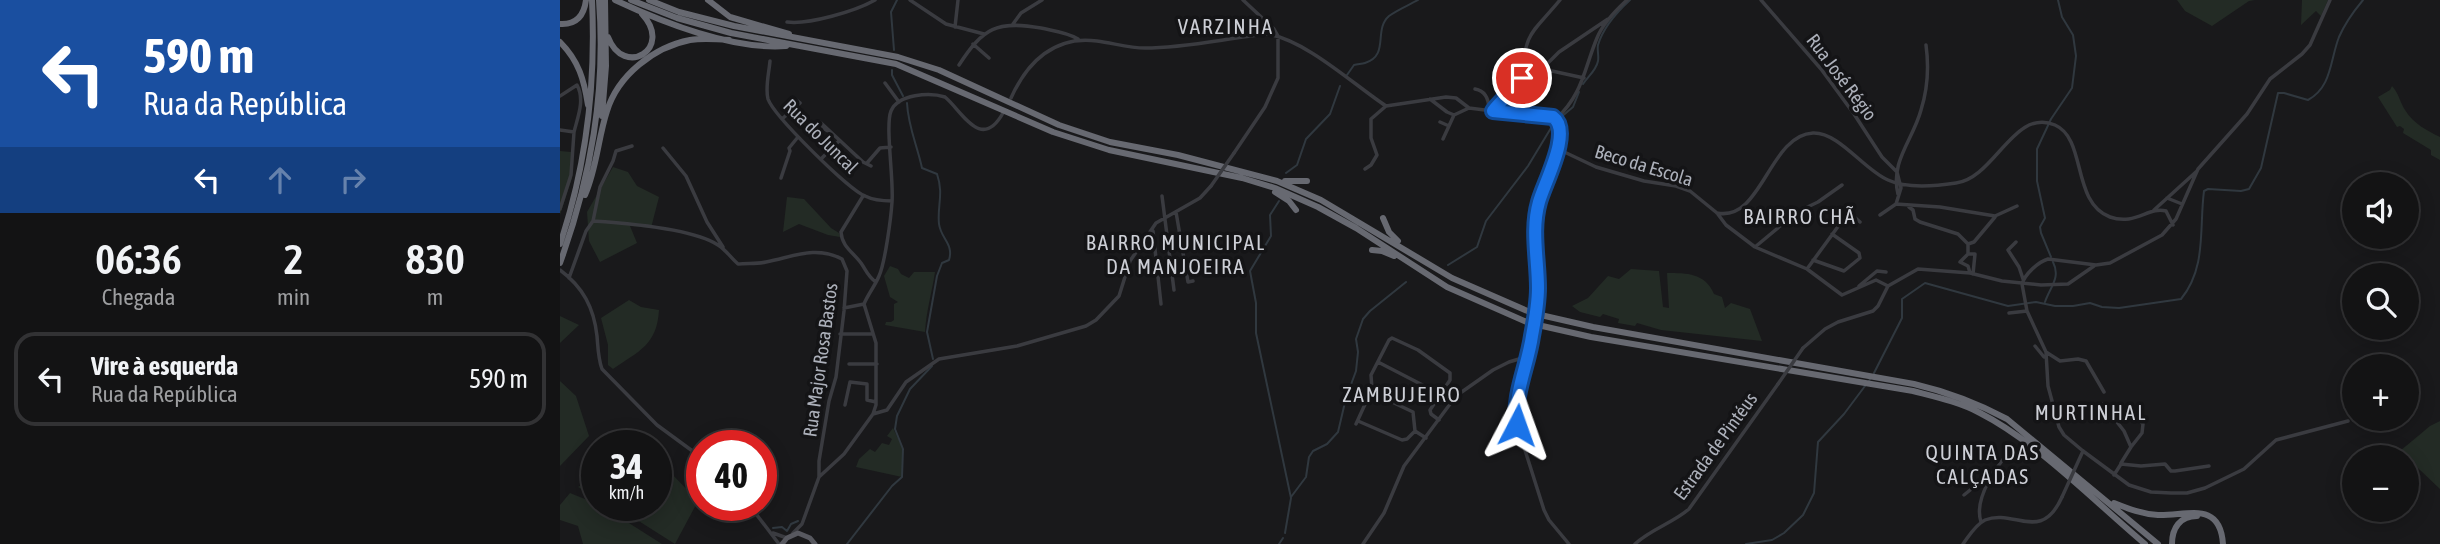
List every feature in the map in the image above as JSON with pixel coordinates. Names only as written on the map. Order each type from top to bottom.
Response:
[{"type":"highway","points":[[615,0],[675,24],[729,40],[762,46],[799,46]]},
{"type":"highway","points":[[631,0],[677,19],[730,33],[896,64],[1053,132],[1109,150],[1258,183],[1318,207],[1447,286],[1529,323],[1591,337],[1848,380],[1948,400],[1990,419],[2021,439],[2145,544]]},
{"type":"highway","points":[[649,0],[679,12],[723,23],[898,57],[939,69],[1059,125],[1110,142],[1178,155],[1287,182],[1307,181]]},
{"type":"highway","points":[[708,0],[730,17],[780,30],[795,37]]},
{"type":"highway","points":[[597,2],[614,49],[623,56],[635,57],[644,54],[652,42],[653,33],[648,21],[639,11]]},
{"type":"highway","points":[[560,24],[573,23],[597,2]]},
{"type":"highway","points":[[560,244],[582,164],[590,114],[597,2]]},
{"type":"highway","points":[[580,207],[598,108],[601,53],[597,2]]},
{"type":"highway","points":[[600,139],[606,32]]},
{"type":"highway","points":[[560,261],[590,183],[612,99],[621,83],[641,63],[663,50],[690,41],[729,40]]},
{"type":"highway","points":[[560,42],[577,62],[582,74],[590,114]]},
{"type":"highway","points":[[1256,174],[1321,200],[1452,278],[1532,313],[1593,327],[1890,379],[1951,393],[1990,410],[2026,434],[2158,544]]},
{"type":"highway","points":[[1258,183],[1282,196],[1296,210]]},
{"type":"highway","points":[[1383,218],[1395,240],[1424,261]]},
{"type":"highway","points":[[1372,250],[1382,251],[1417,267]]},
{"type":"highway","points":[[2105,499],[2131,511],[2145,514],[2207,514],[2218,523],[2222,533],[2221,544]]},
{"type":"highway","points":[[2172,544],[2172,533],[2176,526],[2183,519],[2199,516],[2207,518],[2217,528],[2221,544]]},
{"type":"highway","points":[[2124,526],[2138,544]]},
{"type":"main road","points":[[780,544],[789,536],[798,533],[807,536],[814,544]]},
{"type":"street","points":[[787,22],[830,16],[875,0]]},
{"type":"street","points":[[910,0],[940,21],[984,34]]},
{"type":"street","points":[[955,27],[958,0]]},
{"type":"street","points":[[1013,24],[1021,13],[1042,0]]},
{"type":"street","points":[[873,414],[887,410],[906,382],[939,359],[1017,346],[1086,326],[1096,320],[1119,296],[1130,261],[1156,223],[1200,198],[1211,186],[1265,107],[1278,78],[1278,36],[1243,0]]},
{"type":"street","points":[[1522,78],[1523,52],[1527,39],[1560,0]]},
{"type":"street","points":[[1539,72],[1559,52],[1608,19],[1627,0]]},
{"type":"street","name":"Rua José Régio","points":[[1761,0],[1821,69],[1882,157],[1898,172]]},
{"type":"street","points":[[2151,212],[2199,169],[2246,114],[2270,79],[2310,45],[2330,0]]},
{"type":"street","points":[[1557,121],[1570,105],[1584,78],[1597,38],[1608,19]]},
{"type":"street","points":[[958,65],[984,34],[1013,24],[1070,34],[1078,39]]},
{"type":"street","points":[[1011,98],[1027,70],[1039,57],[1060,44],[1078,39],[1141,48],[1268,34],[1302,48],[1387,106]]},
{"type":"street","points":[[973,44],[989,58]]},
{"type":"street","points":[[1896,204],[1898,160],[1921,111],[1928,81],[1926,45]]},
{"type":"street","name":"Rua do Juncal","points":[[771,61],[767,96],[782,120],[863,196],[892,201]]},
{"type":"street","points":[[1491,111],[1503,102],[1522,78],[1539,72],[1558,72],[1584,78]]},
{"type":"street","points":[[885,83],[899,102]]},
{"type":"street","points":[[560,96],[577,85],[582,97],[574,132],[571,175],[560,209]]},
{"type":"street","points":[[1475,89],[1488,99],[1491,111]]},
{"type":"street","points":[[864,304],[880,275],[892,201],[889,124],[891,110],[899,102],[914,97],[940,95],[951,102],[967,123],[981,129],[997,122],[1003,113]]},
{"type":"street","points":[[1365,169],[1377,155],[1371,138],[1371,119],[1387,106],[1446,97],[1455,98],[1469,108],[1557,121]]},
{"type":"street","points":[[1430,99],[1454,115]]},
{"type":"street","points":[[782,120],[799,103]]},
{"type":"street","points":[[1443,139],[1454,115],[1469,108]]},
{"type":"street","points":[[1557,121],[1560,132],[1558,149],[1538,202],[1536,216],[1537,297],[1529,356],[1517,401],[1517,425],[1544,510],[1569,544]]},
{"type":"street","points":[[1440,122],[1449,126]]},
{"type":"street","points":[[1717,213],[1734,213],[1745,206],[1791,142],[1801,135],[1815,132],[1835,140],[1871,170],[1898,184],[1945,185],[1974,178],[2021,128],[2030,123],[2047,123],[2058,127],[2068,139],[2089,197],[2096,208],[2119,220],[2132,219],[2160,209],[2166,211],[2173,225]]},
{"type":"street","points":[[560,130],[574,132]]},
{"type":"street","points":[[828,131],[863,162],[869,164],[880,148],[891,147]]},
{"type":"street","points":[[781,178],[789,148],[798,137]]},
{"type":"street","points":[[821,159],[839,141]]},
{"type":"street","points":[[569,278],[586,231],[593,220],[600,187],[615,151],[632,146]]},
{"type":"street","points":[[663,148],[686,176],[707,222],[726,252]]},
{"type":"street","name":"Beco da Escola","points":[[1558,149],[1596,167],[1690,191],[1717,213],[1726,225],[1755,247],[1807,269],[1842,295],[1858,288]]},
{"type":"street","points":[[2022,281],[2042,261],[2051,258],[2096,265],[2122,257],[2162,235],[2173,225],[2199,169]]},
{"type":"street","points":[[1755,247],[1797,212],[1842,186]]},
{"type":"street","points":[[1161,195],[1174,290]]},
{"type":"street","points":[[863,196],[841,232],[841,239],[859,259],[870,279],[876,282]]},
{"type":"street","points":[[2167,198],[2183,204]]},
{"type":"street","points":[[1880,215],[1896,204],[1948,208],[1995,216],[2017,206]]},
{"type":"street","points":[[1906,205],[1920,222],[1958,234],[1968,244],[1968,254]]},
{"type":"street","points":[[1176,212],[1188,282],[1193,281]]},
{"type":"street","points":[[1807,269],[1848,214],[1860,222]]},
{"type":"street","points":[[1968,244],[1974,242],[1995,216]]},
{"type":"street","name":"Rua Major Rosa Bastos","points":[[593,220],[647,225],[706,239],[719,246],[738,264],[767,262],[799,253],[825,253],[842,259],[846,271],[844,308],[836,377],[829,401],[819,461],[819,477]]},
{"type":"street","points":[[1153,229],[1161,304]]},
{"type":"street","points":[[1813,260],[1844,271],[1860,258],[1859,253],[1832,233]]},
{"type":"street","points":[[2016,242],[2008,250],[2022,281],[2027,309],[2046,352],[2048,386],[2059,427],[2064,435],[2083,451],[2129,485],[2151,492],[2187,493],[2230,477],[2258,458],[2276,440],[2342,423]]},
{"type":"street","points":[[1968,254],[1975,254],[1971,273],[1968,266],[1960,262],[1968,254]]},
{"type":"street","points":[[1858,288],[1875,280],[1888,286],[1918,269],[1971,273],[2048,285],[2068,284],[2096,265]]},
{"type":"street","points":[[560,270],[583,293],[594,315],[598,359],[602,369],[657,425],[686,446]]},
{"type":"street","points":[[1858,288],[1877,271],[1886,272]]},
{"type":"street","name":"Estrada de Pintéus","points":[[1635,544],[1689,509],[1803,348],[1825,329],[1838,322],[1873,311],[1888,286]]},
{"type":"street","points":[[844,308],[864,304]]},
{"type":"street","points":[[771,533],[789,536],[802,524],[819,477],[844,454],[873,414],[876,402],[876,343],[864,304]]},
{"type":"street","points":[[2009,313],[2027,309]]},
{"type":"street","points":[[840,334],[872,334]]},
{"type":"street","points":[[1415,431],[1402,440],[1357,422],[1371,392],[1371,376],[1391,338],[1418,350],[1450,373],[1450,380],[1430,410],[1439,420]]},
{"type":"street","points":[[2035,346],[2045,359]]},
{"type":"street","points":[[2046,352],[2060,361],[2086,361],[2104,392]]},
{"type":"street","points":[[1363,544],[1384,513],[1404,466],[1462,391],[1509,362],[1529,356]]},
{"type":"street","points":[[1378,362],[1440,394]]},
{"type":"street","points":[[849,364],[877,365]]},
{"type":"street","points":[[845,404],[850,382],[867,384],[867,400],[876,402]]},
{"type":"street","points":[[1371,392],[1413,412],[1415,431]]},
{"type":"street","points":[[2103,404],[2124,431],[2131,447]]},
{"type":"street","points":[[2110,413],[2116,410],[2129,413],[2143,425],[2142,433],[2114,475]]},
{"type":"street","points":[[1415,431],[1426,438]]},
{"type":"street","points":[[1964,495],[1992,472],[2012,448]]},
{"type":"street","points":[[1962,544],[1981,522],[1996,518],[2037,523],[2051,513],[2062,497],[2083,451]]},
{"type":"street","points":[[2120,465],[2165,464],[2171,471],[2209,466]]},
{"type":"street","points":[[1981,522],[1979,513],[1992,472]]},
{"type":"street","points":[[762,521],[780,544]]},
{"type":"street","points":[[802,524],[807,536]]},
{"type":"shaded area","points":[[2177,0],[2255,0],[2249,1],[2212,26],[2185,11]]},
{"type":"shaded area","points":[[2302,0],[2328,0],[2321,16],[2316,11],[2301,25]]},
{"type":"shaded area","points":[[2392,86],[2412,119],[2440,137],[2440,160],[2431,155],[2431,150],[2403,133],[2404,129],[2397,127],[2378,97]]},
{"type":"shaded area","points":[[560,151],[571,152],[572,178],[560,215]]},
{"type":"shaded area","points":[[613,167],[628,172],[637,186],[659,197],[651,228],[630,226],[637,243],[600,262],[589,241],[587,212]]},
{"type":"shaded area","points":[[787,197],[804,199],[840,237],[799,224],[783,232]]},
{"type":"shaded area","points":[[890,266],[909,278],[914,272],[935,272],[925,332],[885,325],[886,322],[894,320],[894,304],[898,302],[890,297],[884,276]]},
{"type":"shaded area","points":[[1631,269],[1659,271],[1663,307],[1669,308],[1667,273],[1688,274],[1700,278],[1714,294],[1722,297],[1725,308],[1731,303],[1750,309],[1762,341],[1661,330],[1637,323],[1635,326],[1618,323],[1619,319],[1580,312],[1572,306],[1588,298],[1608,276],[1619,279]]},
{"type":"shaded area","points":[[629,300],[641,307],[659,310],[658,322],[645,346],[613,369],[608,365],[608,345],[601,318]]},
{"type":"shaded area","points":[[560,316],[579,325],[560,343]]},
{"type":"shaded area","points":[[560,381],[576,396],[587,430],[581,430],[581,444],[560,466]]},
{"type":"shaded area","points":[[2440,421],[2440,489],[2419,469],[2419,445],[2407,445]]},
{"type":"shaded area","points":[[893,428],[903,449],[902,477],[856,467],[859,459],[870,449],[875,452],[882,443],[889,445],[892,439],[887,436]]},
{"type":"shaded area","points":[[672,474],[686,489],[687,521],[675,544],[639,521],[672,521]]},
{"type":"shaded area","points":[[570,493],[581,497],[581,521],[626,521],[662,544],[583,544],[578,526],[560,520],[560,505]]},
{"type":"waterway","points":[[894,50],[891,12],[897,0]]},
{"type":"waterway","points":[[1347,75],[1354,65],[1365,63],[1377,54],[1382,28],[1389,16],[1418,0]]},
{"type":"waterway","points":[[1583,84],[1597,65],[1598,45],[1603,32],[1630,0]]},
{"type":"waterway","points":[[2051,257],[2040,227],[2045,218],[2037,181],[2037,149],[2051,119],[2072,88],[2076,56],[2073,35],[2062,17],[2058,0]]},
{"type":"waterway","points":[[1874,373],[1902,318],[1902,299],[1925,283],[2008,306],[2036,302],[2055,306],[2090,303],[2119,308],[2181,299],[2195,274],[2198,261],[2204,191],[2249,189],[2261,168],[2278,93],[2308,100],[2316,95],[2326,80],[2341,32],[2363,0]]},
{"type":"waterway","points":[[892,70],[903,96]]},
{"type":"waterway","points":[[1286,173],[1297,165],[1306,139],[1330,114],[1340,86]]},
{"type":"waterway","points":[[1448,265],[1477,247],[1486,221],[1528,166],[1554,123],[1573,107],[1579,92]]},
{"type":"waterway","points":[[907,103],[922,168],[937,174],[940,188],[939,224],[950,250],[949,260],[942,263],[937,276],[927,332],[933,359]]},
{"type":"waterway","points":[[1279,201],[1270,215],[1271,236],[1250,271],[1256,303],[1256,333],[1291,498],[1285,533]]},
{"type":"waterway","points":[[2045,302],[2055,278],[2053,262]]},
{"type":"waterway","points":[[1291,497],[1306,477],[1309,457],[1313,451],[1327,444],[1338,432],[1356,371],[1356,339],[1363,319],[1406,282]]},
{"type":"waterway","points":[[847,544],[902,477],[903,449],[895,429],[897,416],[910,389],[932,366]]},
{"type":"waterway","points":[[1746,544],[1772,540],[1803,515],[1814,493],[1818,442],[1844,414],[1871,378]]},
{"type":"waterway","points":[[773,528],[782,527],[787,531],[791,524],[798,521]]},
{"type":"waterway","points":[[1279,544],[1283,538]]},
{"type":"district","name":"VARZINHA","points":[[1226,26]]},
{"type":"district","name":"BAIRRO CHÃ","points":[[1800,216]]},
{"type":"district","name":"BAIRRO MUNICIPAL DA MANJOEIRA","points":[[1176,254]]},
{"type":"district","name":"ZAMBUJEIRO","points":[[1402,394]]},
{"type":"district","name":"MURTINHAL","points":[[2091,412]]},
{"type":"district","name":"QUINTA DAS CALÇADAS","points":[[1983,464]]},
{"type":"route","points":[[1517,425],[1517,401],[1529,356],[1537,297],[1535,257],[1538,202],[1558,149],[1560,132],[1558,121],[1553,117],[1493,111],[1522,78]]}]
